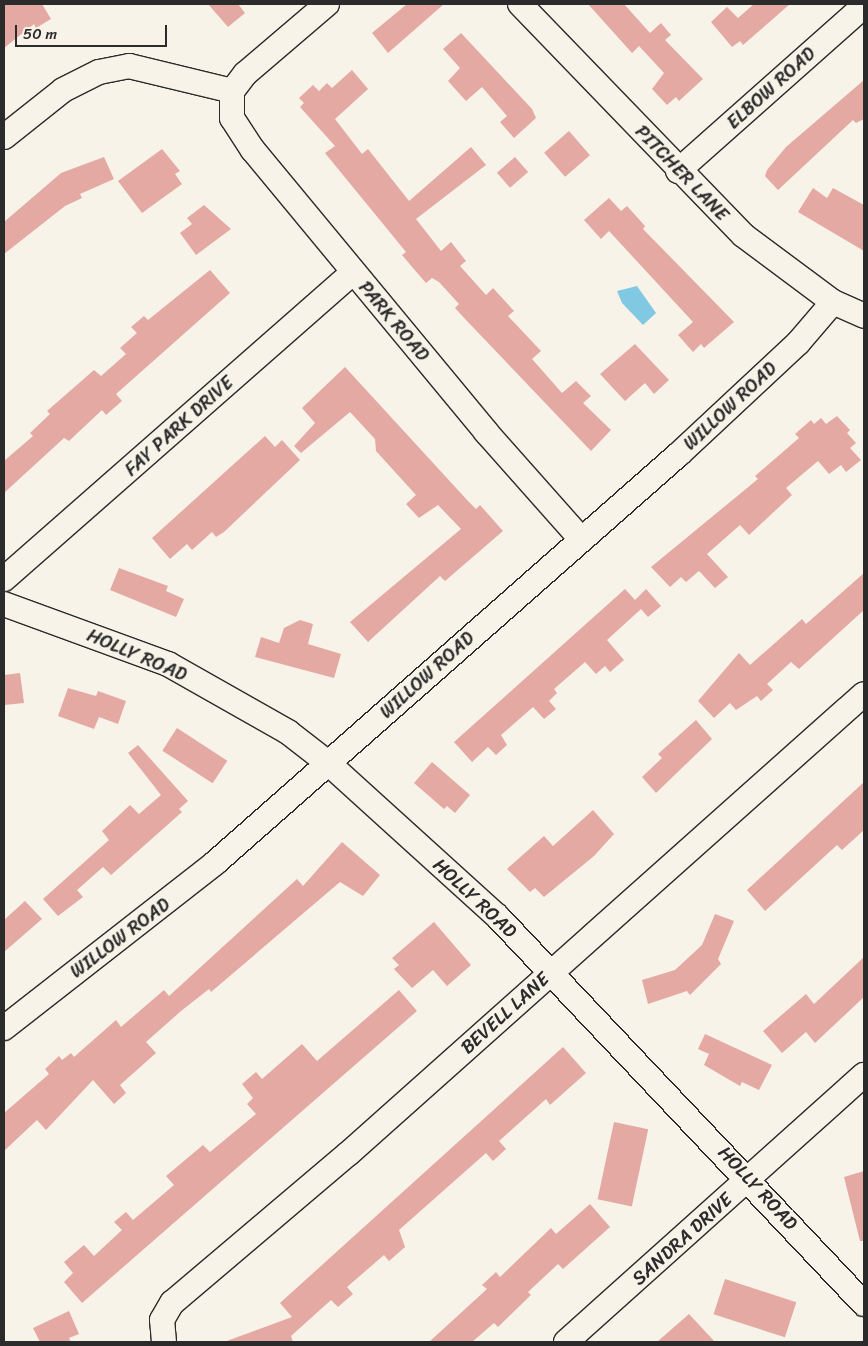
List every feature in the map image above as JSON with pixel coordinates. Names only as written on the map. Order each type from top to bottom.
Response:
[{"type":"street","points":[[4,138],[63,90],[99,72],[129,66],[232,91],[245,74],[327,4]]},
{"type":"street","name":"PITCHER LANE","points":[[520,4],[678,171],[743,235],[833,302],[864,316]]},
{"type":"street","name":"ELBOW ROAD","points":[[678,171],[864,6]]},
{"type":"street","name":"PARK ROAD","points":[[232,91],[232,118],[253,150],[353,272],[580,539]]},
{"type":"street","name":"FAY PARK DRIVE","points":[[4,579],[353,272]]},
{"type":"street","name":"WILLOW ROAD","points":[[4,1028],[215,863],[791,350],[833,302]]},
{"type":"street","name":"HOLLY ROAD","points":[[4,604],[168,664],[288,732],[328,763],[497,916],[750,1178],[864,1304]]},
{"type":"street","name":"BEVELL LANE","points":[[164,1341],[162,1320],[172,1303],[864,694]]},
{"type":"street","name":"SANDRA DRIVE","points":[[566,1342],[864,1075]]},
{"type":"water","points":[[637,286],[656,313],[643,325],[622,303],[617,291]]},
{"type":"building","points":[[4,4],[42,4],[51,19],[36,28],[34,24],[4,48]]},
{"type":"building","points":[[208,4],[238,4],[245,13],[228,27]]},
{"type":"building","points":[[407,4],[444,4],[388,53],[372,33]]},
{"type":"building","points":[[588,4],[624,4],[650,33],[661,23],[671,35],[665,40],[703,79],[679,101],[676,97],[667,105],[652,89],[664,73],[639,46],[632,53]]},
{"type":"building","points":[[754,4],[790,4],[743,45],[740,41],[732,47],[711,22],[727,7],[738,18]]},
{"type":"building","points":[[461,33],[532,109],[536,118],[514,138],[500,122],[507,116],[482,87],[466,101],[448,81],[460,68],[443,49]]},
{"type":"building","points":[[352,70],[368,89],[335,119],[362,154],[368,149],[409,201],[471,147],[486,165],[416,219],[441,251],[451,242],[466,261],[460,266],[486,295],[493,288],[514,311],[508,316],[541,351],[532,359],[562,393],[576,381],[591,396],[583,403],[611,430],[591,451],[455,308],[459,304],[439,282],[432,278],[426,283],[402,255],[406,252],[325,153],[335,146],[300,107],[304,103],[299,98],[313,85],[319,91],[327,83],[332,88]]},
{"type":"building","points":[[864,80],[864,119],[856,123],[853,120],[778,190],[765,176],[767,170],[786,147]]},
{"type":"building","points":[[569,131],[590,155],[565,177],[544,153]]},
{"type":"building","points":[[162,149],[180,171],[175,174],[182,184],[142,213],[118,181]]},
{"type":"building","points":[[104,157],[114,179],[80,194],[82,198],[65,206],[4,254],[4,222],[61,173]]},
{"type":"building","points":[[515,157],[528,172],[510,188],[497,173]]},
{"type":"building","points":[[813,188],[827,198],[833,188],[864,205],[864,251],[798,212]]},
{"type":"building","points":[[609,198],[621,211],[627,206],[645,226],[643,229],[734,322],[704,348],[701,344],[693,352],[678,335],[693,322],[609,231],[601,239],[584,220]]},
{"type":"building","points":[[204,205],[231,229],[196,255],[180,233],[192,224],[187,218]]},
{"type":"building","points":[[210,270],[230,293],[116,394],[122,401],[106,415],[102,410],[69,441],[64,438],[4,493],[4,461],[33,436],[30,433],[50,414],[47,411],[94,370],[101,376],[126,354],[120,348],[137,333],[131,327],[144,316],[148,320]]},
{"type":"building","points":[[635,344],[669,380],[654,394],[645,383],[625,401],[600,374]]},
{"type":"building","points":[[345,367],[468,501],[476,509],[480,505],[503,531],[445,581],[440,576],[368,642],[350,622],[461,529],[438,505],[419,518],[406,504],[416,495],[376,451],[375,439],[350,412],[301,453],[294,446],[315,423],[302,408]]},
{"type":"building","points":[[837,416],[850,430],[847,433],[856,443],[850,448],[861,460],[846,472],[841,465],[829,474],[818,461],[786,488],[792,495],[749,535],[740,525],[707,554],[728,577],[715,588],[699,571],[686,582],[681,577],[670,587],[651,567],[758,479],[755,476],[799,438],[795,434],[811,420],[814,424],[821,418],[826,424]]},
{"type":"building","points":[[265,436],[275,447],[282,440],[300,460],[224,532],[216,537],[212,532],[192,550],[187,544],[170,559],[152,538]]},
{"type":"building","points":[[119,568],[168,586],[166,591],[184,599],[176,617],[110,590]]},
{"type":"building","points":[[864,573],[864,610],[799,669],[791,662],[767,684],[773,690],[761,701],[757,696],[736,710],[730,703],[714,718],[698,701],[739,653],[750,665],[802,619],[806,624]]},
{"type":"building","points":[[625,589],[635,600],[646,589],[661,606],[648,617],[641,609],[607,640],[624,660],[610,672],[605,666],[596,674],[585,662],[554,689],[557,693],[549,701],[556,709],[544,719],[533,707],[501,735],[507,745],[496,755],[488,747],[472,762],[454,742]]},
{"type":"building","points":[[300,620],[313,624],[308,644],[341,654],[334,678],[255,657],[261,637],[279,643],[284,628]]},
{"type":"building","points":[[20,673],[24,703],[4,705],[4,675]]},
{"type":"building","points":[[68,688],[96,696],[98,691],[126,701],[118,724],[99,717],[94,729],[58,716]]},
{"type":"building","points":[[696,720],[712,739],[656,793],[642,777],[662,758],[658,754]]},
{"type":"building","points":[[177,728],[227,761],[213,783],[162,751]]},
{"type":"building","points":[[138,745],[188,801],[179,809],[182,812],[111,875],[103,867],[77,890],[83,897],[58,916],[43,899],[109,840],[102,831],[130,805],[139,814],[161,795],[128,753]]},
{"type":"building","points":[[432,762],[470,795],[455,813],[447,806],[444,809],[414,783]]},
{"type":"building","points":[[864,782],[864,830],[842,850],[837,845],[765,911],[747,890]]},
{"type":"building","points":[[593,810],[614,834],[594,856],[544,897],[535,888],[530,892],[507,869],[544,836],[553,846]]},
{"type":"building","points":[[342,842],[380,875],[363,896],[340,882],[211,992],[209,989],[181,1011],[146,1042],[156,1053],[120,1085],[126,1093],[114,1104],[93,1080],[46,1130],[37,1120],[4,1151],[4,1113],[49,1074],[45,1069],[59,1056],[62,1060],[71,1053],[74,1057],[116,1020],[121,1027],[164,990],[169,996],[297,879],[303,886]]},
{"type":"building","points":[[25,901],[42,919],[4,952],[4,920]]},
{"type":"building","points":[[715,914],[734,921],[718,959],[721,964],[690,995],[687,991],[648,1004],[642,980],[675,970],[702,945]]},
{"type":"building","points":[[434,922],[471,965],[447,986],[433,970],[412,988],[394,969],[399,965],[392,958]]},
{"type":"building","points":[[864,957],[864,997],[815,1043],[806,1032],[782,1053],[763,1031],[806,994],[814,1004]]},
{"type":"building","points":[[399,990],[417,1011],[82,1303],[64,1282],[73,1273],[64,1262],[84,1245],[94,1256],[122,1230],[114,1222],[126,1212],[133,1220],[174,1185],[166,1176],[203,1145],[210,1152],[256,1114],[247,1104],[253,1098],[242,1084],[256,1072],[262,1079],[302,1044],[317,1061]]},
{"type":"building","points":[[705,1034],[772,1065],[759,1090],[742,1082],[740,1086],[704,1065],[709,1054],[698,1049]]},
{"type":"building","points":[[563,1047],[586,1073],[550,1105],[546,1099],[499,1141],[506,1149],[493,1161],[486,1153],[399,1230],[405,1247],[389,1261],[384,1255],[347,1287],[353,1294],[338,1307],[331,1300],[291,1336],[293,1342],[224,1342],[292,1317],[280,1303]]},
{"type":"building","points":[[614,1122],[648,1129],[632,1207],[598,1199]]},
{"type":"building","points":[[864,1171],[864,1241],[860,1241],[844,1177]]},
{"type":"building","points":[[590,1204],[610,1227],[563,1269],[558,1264],[528,1292],[531,1295],[498,1327],[494,1323],[472,1342],[429,1342],[487,1289],[482,1285],[496,1272],[500,1277],[551,1228],[556,1234]]},
{"type":"building","points":[[725,1279],[796,1302],[785,1337],[714,1314]]},
{"type":"building","points":[[69,1311],[79,1334],[69,1338],[71,1342],[40,1342],[33,1328]]},
{"type":"building","points":[[689,1314],[715,1342],[657,1342]]}]
